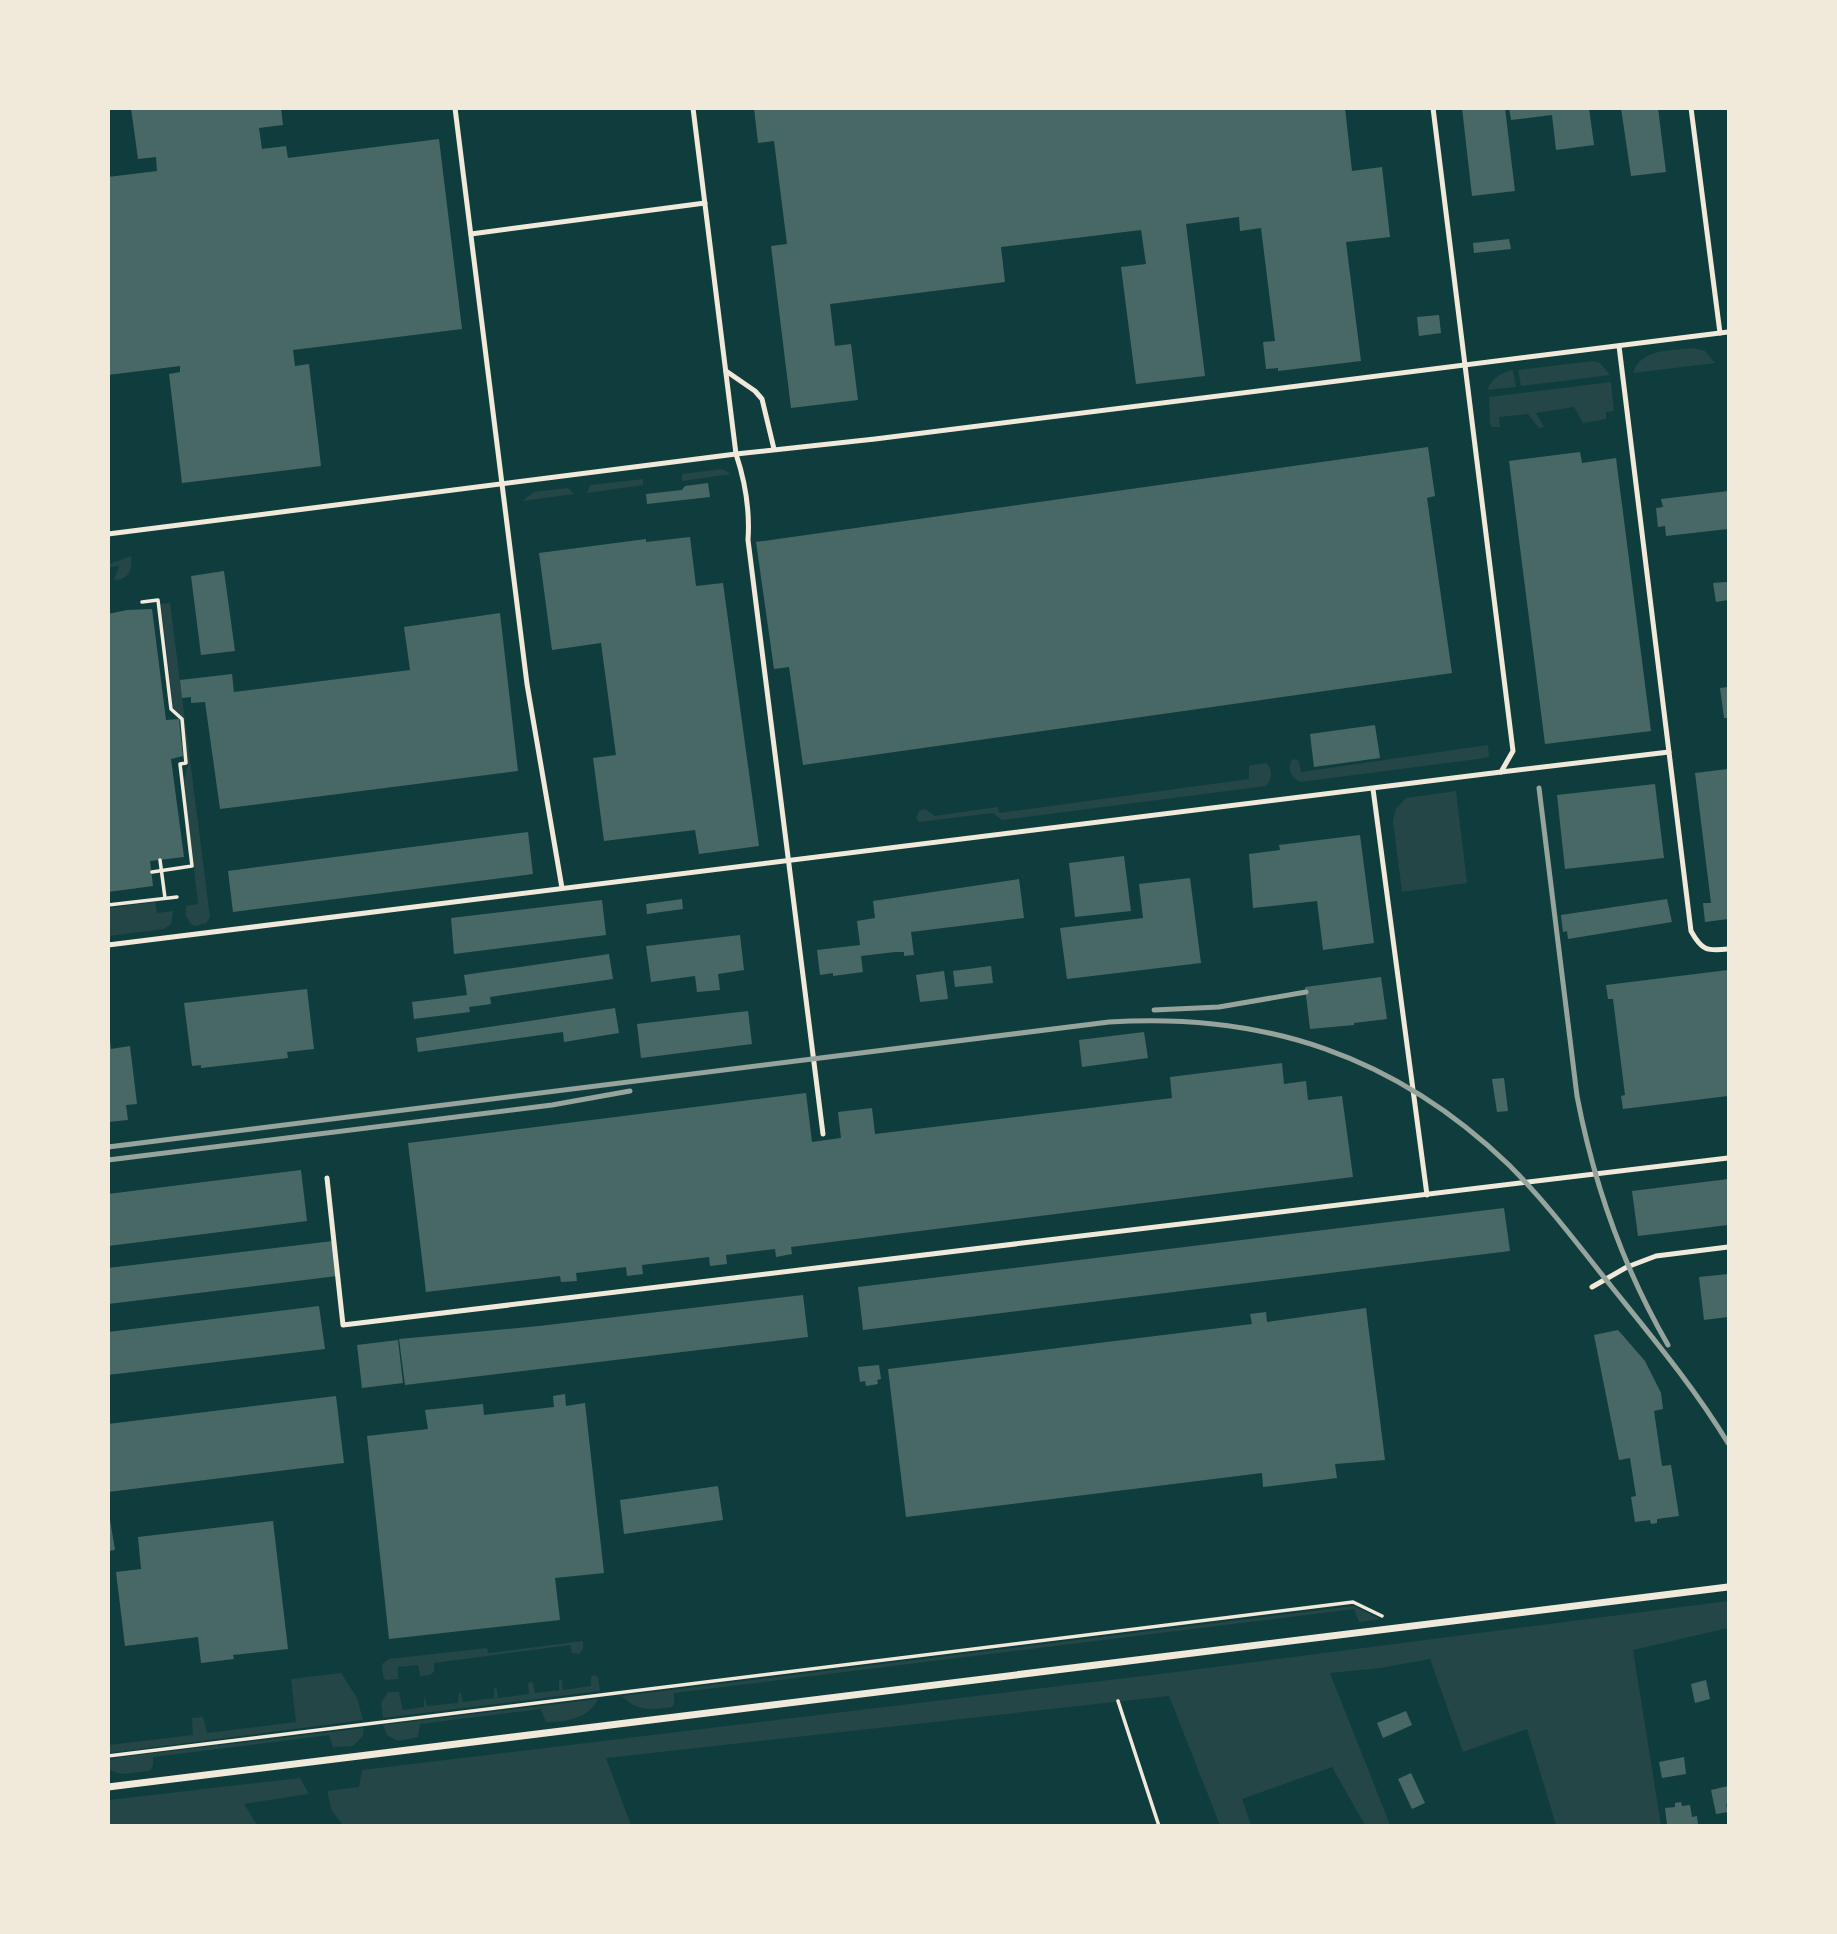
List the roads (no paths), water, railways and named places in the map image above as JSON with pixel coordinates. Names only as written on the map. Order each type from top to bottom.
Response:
[{"type":"street","points":[[108,1787],[1728,1587]]},
{"type":"lane","points":[[455,108],[527,684],[562,888]]},
{"type":"lane","points":[[693,108],[736,454],[743,476],[749,524],[748,540],[823,1133]]},
{"type":"lane","points":[[1433,108],[1513,751],[1501,772]]},
{"type":"lane","points":[[1691,108],[1720,333]]},
{"type":"lane","points":[[471,234],[705,203]]},
{"type":"lane","points":[[108,534],[1728,332]]},
{"type":"lane","points":[[1619,346],[1691,931],[1698,943],[1710,951],[1728,949]]},
{"type":"lane","points":[[726,371],[762,399],[774,449]]},
{"type":"lane","points":[[108,945],[393,912],[562,888],[1669,752]]},
{"type":"lane","points":[[1373,789],[1427,1195]]},
{"type":"lane","points":[[327,1178],[343,1325],[1728,1158]]},
{"type":"lane","points":[[1592,1287],[1627,1267],[1656,1256],[1728,1247]]},
{"type":"railway","points":[[1539,788],[1577,1096],[1584,1129],[1612,1225],[1637,1286],[1668,1345]]},
{"type":"railway","points":[[1154,1010],[1219,1007],[1306,992]]},
{"type":"railway","points":[[108,1147],[1109,1022],[1166,1021],[1221,1025],[1274,1034],[1325,1049],[1374,1069],[1421,1095],[1466,1127],[1509,1165],[1562,1224],[1657,1343],[1728,1443]]},
{"type":"railway","points":[[108,1160],[552,1105],[630,1091]]}]
